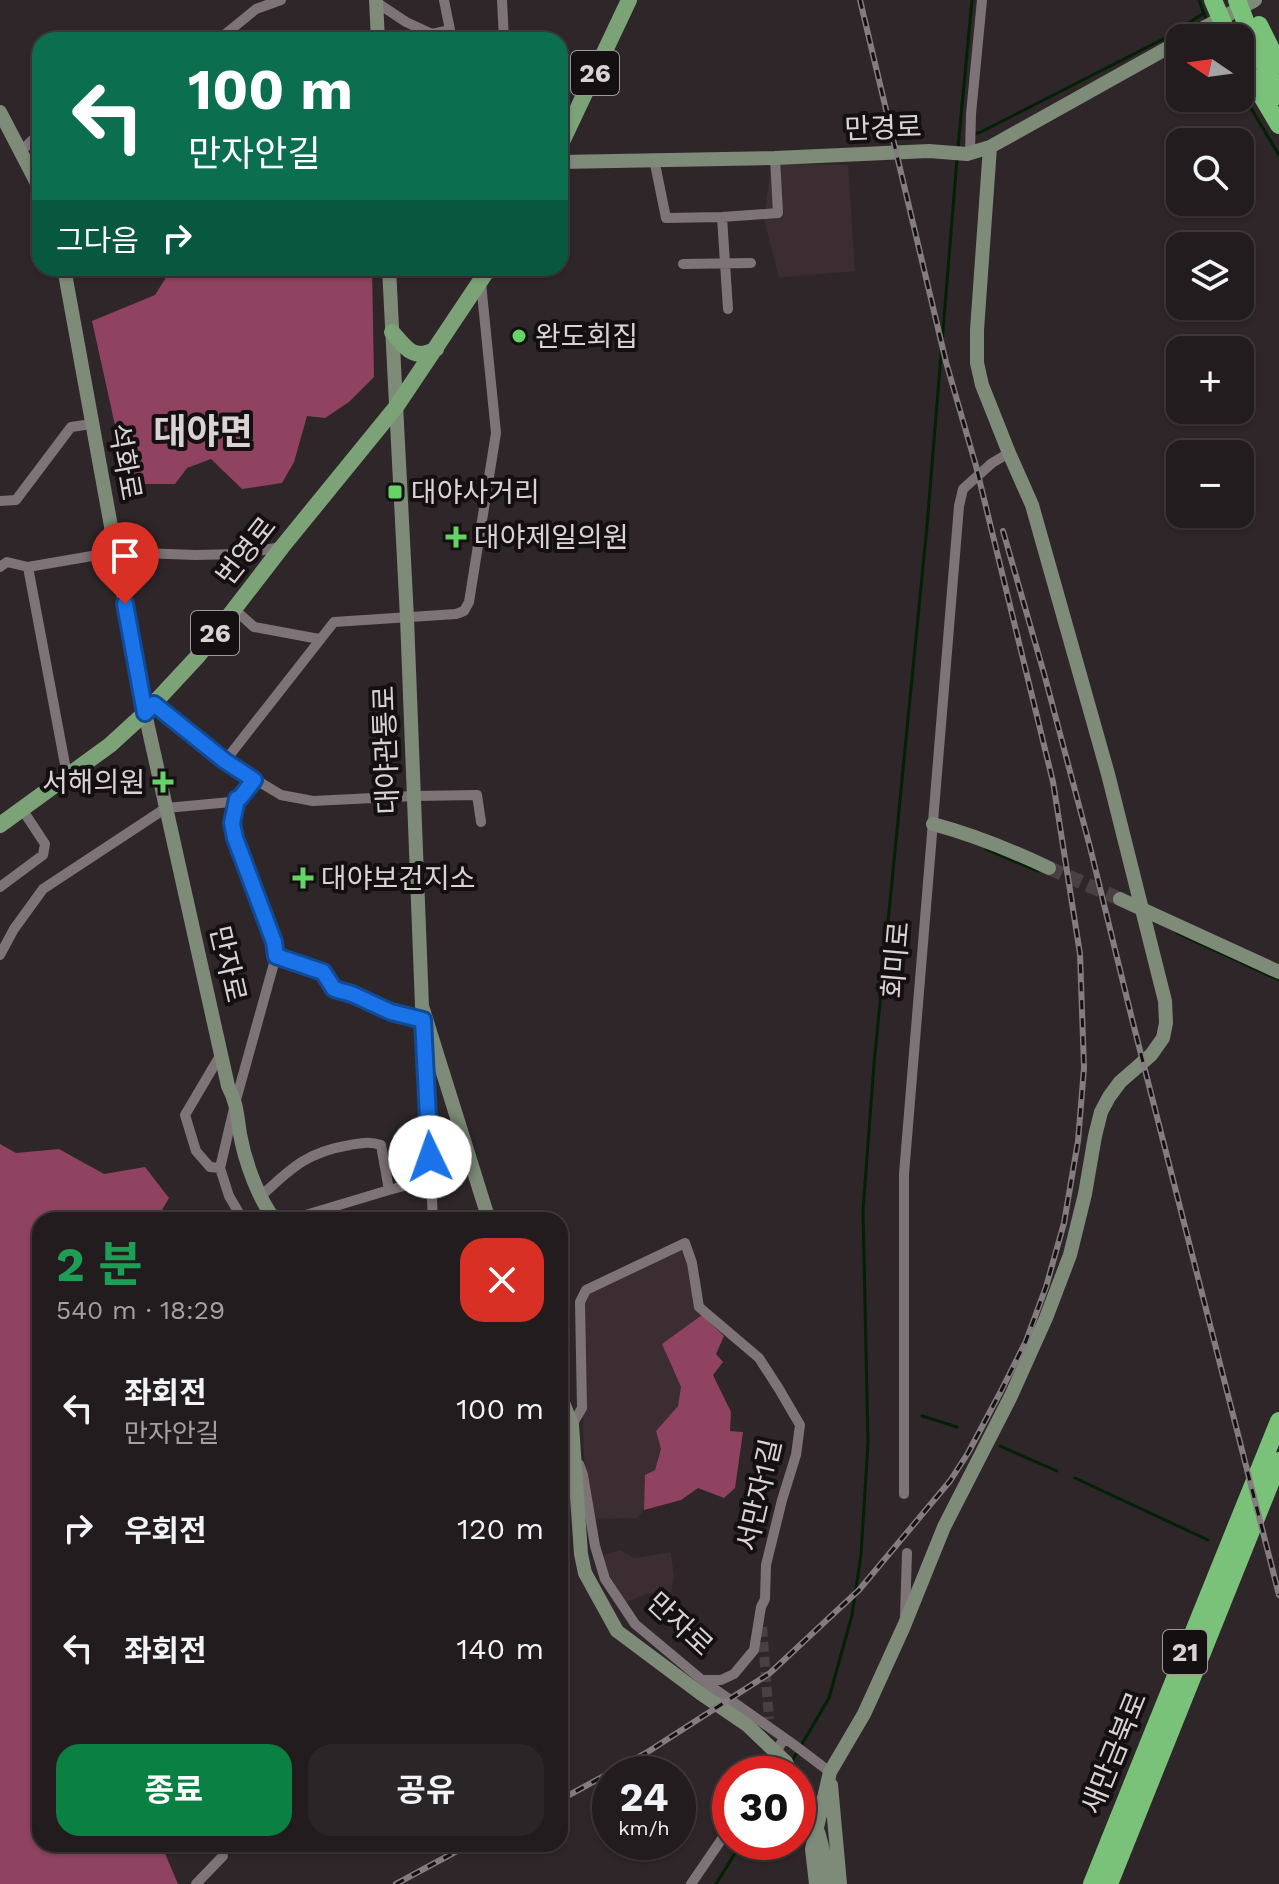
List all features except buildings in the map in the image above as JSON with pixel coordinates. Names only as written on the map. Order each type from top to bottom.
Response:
[{"type":"highway","points":[[1213,0],[1223,24]]},
{"type":"highway","points":[[1237,0],[1256,35],[1279,96]]},
{"type":"highway","points":[[1252,0],[1256,35],[1279,65]]},
{"type":"highway","points":[[1254,83],[1279,125]]},
{"type":"highway","name":"새만금북로","points":[[1092,1884],[1279,1421]]},
{"type":"highway","name":"새만금북로","points":[[1109,1884],[1279,1461]]},
{"type":"main road","name":"26","points":[[568,114],[621,0]]},
{"type":"main road","name":"26","points":[[568,129],[629,0]]},
{"type":"main road","name":"번영로","points":[[0,825],[110,745],[150,708],[198,656],[396,407],[484,276]]},
{"type":"main road","points":[[392,332],[414,354],[425,355],[436,349]]},
{"type":"street","points":[[228,32],[256,9],[281,0]]},
{"type":"street","points":[[444,0],[450,32]]},
{"type":"street","points":[[502,0],[504,32]]},
{"type":"street","points":[[970,144],[982,0]]},
{"type":"street","points":[[1211,24],[1252,0]]},
{"type":"street","points":[[376,1],[406,22],[428,32]]},
{"type":"street","points":[[376,1],[378,32]]},
{"type":"street","name":"만경로","points":[[568,162],[945,152],[970,144],[990,147],[1166,49]]},
{"type":"street","points":[[0,112],[32,171]]},
{"type":"street","points":[[21,151],[32,141]]},
{"type":"street","points":[[816,1884],[812,1849],[830,1772],[864,1714],[944,1527],[1011,1396],[1046,1318],[1070,1255],[1101,1112],[1120,1082],[1151,1055],[1163,1038],[1166,1023],[1165,1001],[1108,774],[1032,505],[982,385],[977,363],[990,147]]},
{"type":"street","points":[[654,159],[666,218],[778,213],[775,158]]},
{"type":"street","points":[[722,217],[728,309]]},
{"type":"street","points":[[683,264],[751,263]]},
{"type":"street","name":"석화로","points":[[65,276],[115,552],[150,708]]},
{"type":"street","name":"대야관통로","points":[[389,276],[423,1013],[486,1212]]},
{"type":"street","points":[[225,761],[334,622],[456,614],[464,611],[469,602],[496,433],[485,276]]},
{"type":"street","points":[[0,501],[16,500],[71,427],[92,424]]},
{"type":"street","name":"회미로","points":[[904,1494],[904,1174],[959,506],[963,489],[992,463],[1009,453]]},
{"type":"street","points":[[0,567],[7,562],[28,567],[115,552],[240,554],[282,547]]},
{"type":"street","points":[[28,567],[67,775]]},
{"type":"street","points":[[234,609],[254,627],[319,639]]},
{"type":"street","points":[[150,708],[225,761],[281,795],[313,801],[477,795],[481,822]]},
{"type":"street","name":"만자로","points":[[150,708],[166,808],[228,1086],[236,1100],[240,1136],[260,1197],[270,1212]]},
{"type":"street","points":[[0,955],[14,929],[43,889],[166,808],[231,802],[240,798],[254,780]]},
{"type":"street","points":[[237,799],[232,823],[235,838],[274,942],[276,956],[220,1168],[237,1212]]},
{"type":"street","points":[[0,887],[43,855],[45,844],[22,809]]},
{"type":"street","points":[[933,824],[1004,846],[1049,868]]},
{"type":"street","points":[[1120,899],[1279,972]]},
{"type":"street","points":[[276,956],[323,972],[334,989],[391,1012],[423,1013],[433,1212]]},
{"type":"street","points":[[220,1168],[210,1167],[196,1151],[185,1115],[221,1054]]},
{"type":"street","points":[[260,1197],[291,1167],[310,1156],[332,1148],[370,1141],[381,1145],[389,1190]]},
{"type":"street","points":[[316,1212],[404,1186],[431,1185]]},
{"type":"street","name":"서만자1길","points":[[568,1415],[582,1408],[580,1302],[586,1290],[685,1243],[692,1263],[699,1307],[759,1358],[800,1425],[796,1455],[766,1565],[765,1599],[754,1650],[734,1674],[721,1680],[702,1680]]},
{"type":"street","name":"만자로","points":[[568,1425],[575,1456],[585,1573],[617,1631],[747,1725],[781,1756]]},
{"type":"street","name":"만자로","points":[[575,1456],[583,1475],[595,1546],[605,1579],[635,1624],[702,1680],[770,1724],[830,1772]]},
{"type":"street","points":[[904,1626],[907,1553]]},
{"type":"street","name":"서만자1길","points":[[761,1607],[762,1627]]},
{"type":"street","points":[[778,1756],[789,1741]]},
{"type":"street","points":[[830,1772],[840,1884]]},
{"type":"street","points":[[816,1826],[828,1884]]},
{"type":"street","points":[[691,1884],[712,1853]]},
{"type":"street","points":[[196,1884],[223,1856]]},
{"type":"shaded area","points":[[771,164],[848,165],[855,271],[779,278],[764,219]]},
{"type":"shaded area","points":[[167,276],[372,276],[374,377],[349,402],[325,418],[307,416],[294,462],[282,483],[242,489],[211,459],[187,468],[175,484],[128,484],[92,321],[155,295]]},
{"type":"shaded area","points":[[0,1144],[16,1153],[59,1149],[104,1174],[145,1167],[169,1198],[161,1212],[32,1212],[32,1852],[164,1852],[178,1884],[0,1884]]},
{"type":"shaded area","points":[[685,1243],[702,1315],[668,1358],[681,1387],[678,1406],[656,1431],[661,1449],[655,1470],[645,1475],[644,1510],[638,1518],[593,1519],[584,1458],[583,1423],[584,1305],[588,1293]]},
{"type":"shaded area","points":[[702,1315],[724,1336],[716,1354],[723,1362],[713,1375],[731,1412],[730,1431],[743,1432],[735,1488],[724,1498],[698,1488],[681,1500],[644,1510],[645,1475],[655,1470],[661,1449],[656,1431],[678,1406],[681,1387],[662,1344]]},
{"type":"shaded area","points":[[620,1550],[634,1558],[671,1552],[674,1578],[670,1596],[649,1593],[625,1603],[602,1556]]},
{"type":"waterway","points":[[958,148],[972,0]]},
{"type":"waterway","points":[[1199,0],[1206,19]]},
{"type":"waterway","points":[[974,134],[1165,38],[1204,13]]},
{"type":"waterway","points":[[1253,112],[1279,155]]},
{"type":"waterway","points":[[795,1756],[829,1698],[852,1615],[861,1555],[868,1443],[863,1210],[874,1064],[927,526],[957,159]]},
{"type":"waterway","points":[[986,849],[1038,871]]},
{"type":"waterway","points":[[1177,933],[1279,980]]},
{"type":"waterway","points":[[922,1416],[957,1427]]},
{"type":"waterway","points":[[1000,1446],[1057,1471]]},
{"type":"waterway","points":[[1075,1478],[1208,1540]]},
{"type":"waterway","points":[[716,1884],[731,1860]]},
{"type":"tunnel","points":[[1049,868],[1120,899]]},
{"type":"tunnel","points":[[762,1627],[769,1719]]},
{"type":"railway","points":[[568,1796],[646,1753],[770,1673],[859,1590],[950,1481],[968,1453],[1026,1341],[1046,1287],[1064,1223],[1078,1141],[1084,1068],[1080,954],[1053,782],[976,466],[946,362],[860,0]]},
{"type":"railway","points":[[1003,531],[1090,847],[1279,1595]]},
{"type":"railway","points":[[396,1884],[455,1852]]},
{"type":"place","name":"완도회집","points":[[519,336]]},
{"type":"place","name":"대야사거리","points":[[395,492]]},
{"type":"place","name":"대야제일의원","points":[[456,537]]},
{"type":"place","name":"서해의원","points":[[163,782]]},
{"type":"place","name":"대야보건지소","points":[[303,878]]},
{"type":"district","name":"대야면","points":[[203,432]]},
{"type":"route","points":[[125,604],[145,713],[154,704],[225,761],[254,780],[237,799],[232,823],[274,942],[276,956],[323,972],[334,989],[391,1012],[423,1020],[430,1157]]}]
